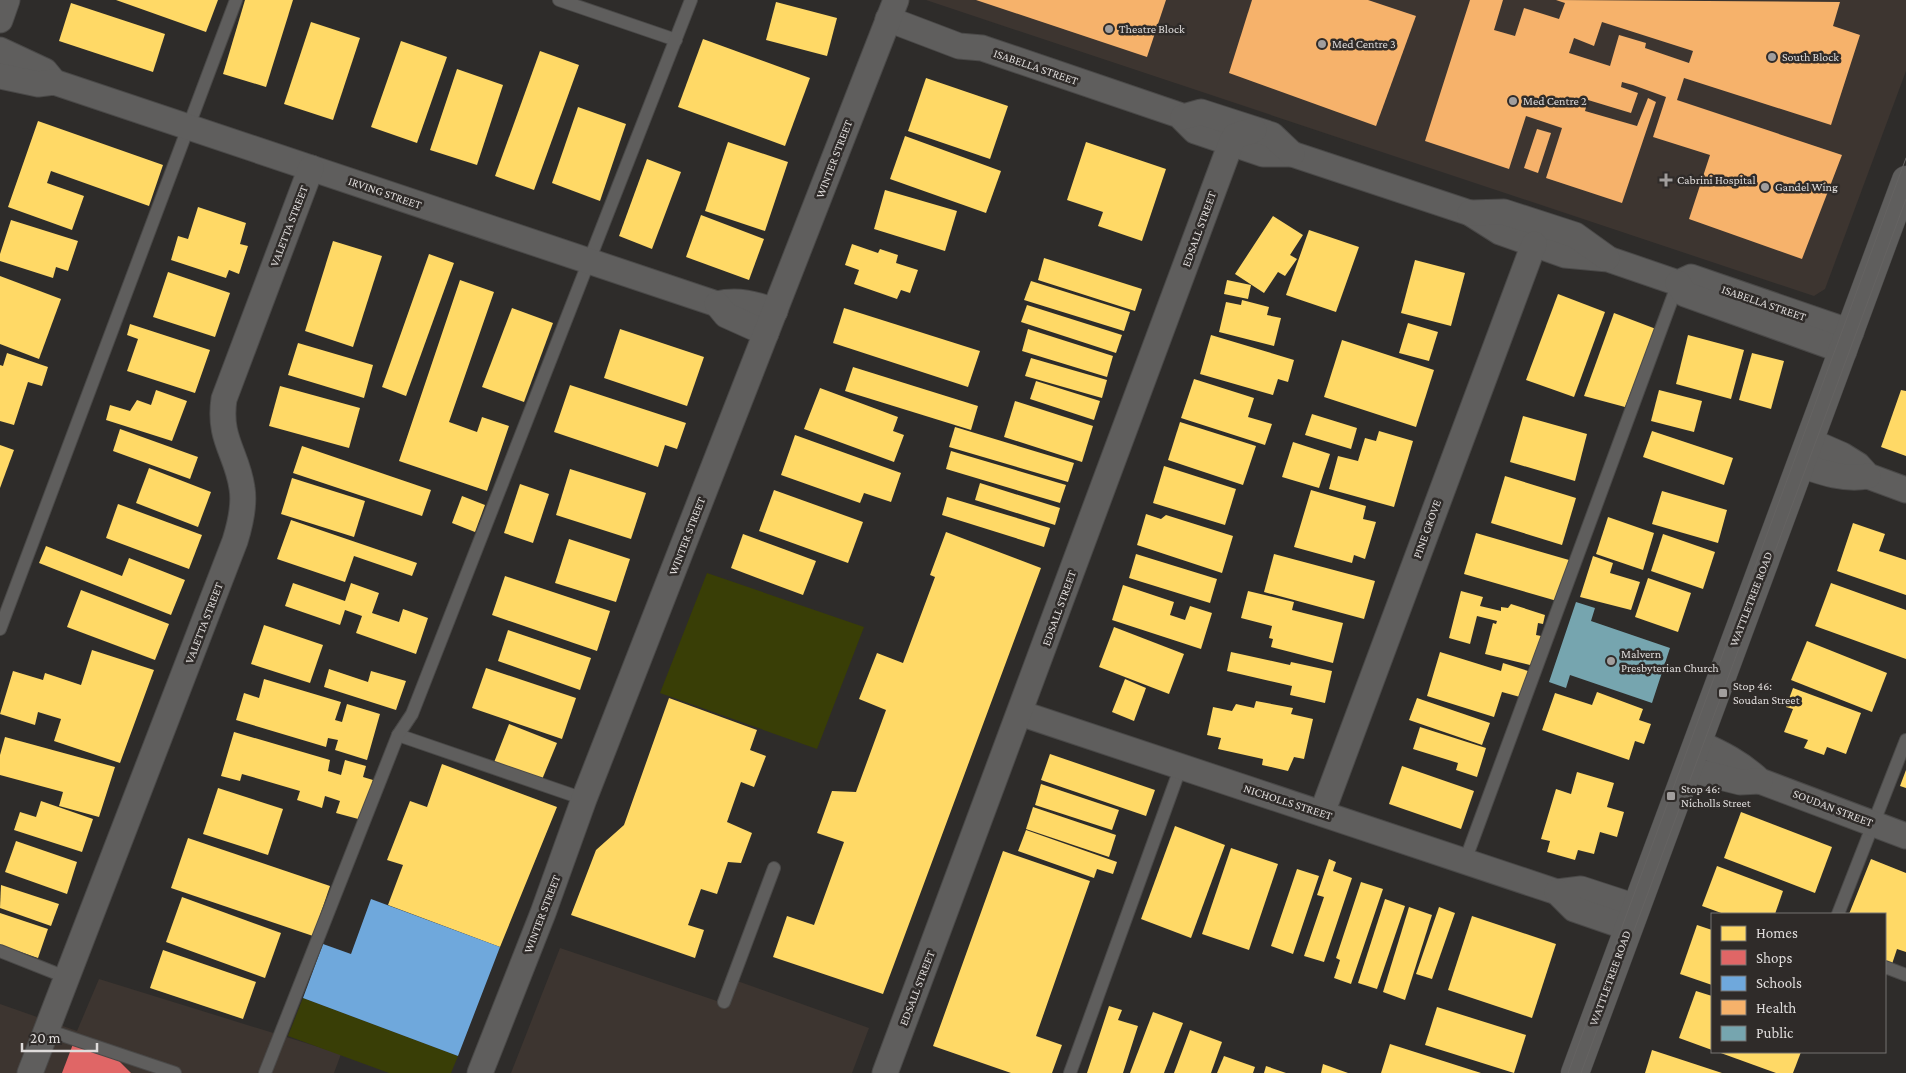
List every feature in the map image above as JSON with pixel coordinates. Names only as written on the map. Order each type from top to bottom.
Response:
[{"type":"main road","name":"WATTLETREE ROAD","points":[[1575,1073],[1906,180]]},
{"type":"street","points":[[0,20],[7,0]]},
{"type":"street","name":"ISABELLA STREET","points":[[892,9],[959,46],[982,48],[1183,117],[1195,131],[1263,154],[1292,154],[1470,213],[1500,232],[1565,255],[1608,259],[1678,283],[1691,277],[1847,341]]},
{"type":"street","name":"WINTER STREET","points":[[480,1073],[543,913],[584,799],[892,9]]},
{"type":"street","name":"IRVING STREET","points":[[0,50],[44,71],[54,82]]},
{"type":"street","name":"IRVING STREET","points":[[0,76],[38,84],[54,82],[717,304],[731,301],[750,303],[771,322]]},
{"type":"street","name":"ISABELLA STREET","points":[[1183,117],[1201,112],[1272,135],[1292,154]]},
{"type":"street","points":[[1231,143],[1235,136],[1254,130]]},
{"type":"street","name":"EDSALL STREET","points":[[892,1071],[1020,713],[1231,143]]},
{"type":"street","name":"VALETTA STREET","points":[[30,1073],[235,541],[242,515],[243,491],[238,470],[224,435],[222,418],[224,399],[311,168]]},
{"type":"street","name":"ISABELLA STREET","points":[[1470,213],[1504,212],[1566,232],[1575,235],[1608,259]]},
{"type":"street","name":"PINE GROVE","points":[[1322,813],[1534,244]]},
{"type":"street","points":[[1806,453],[1842,455],[1858,465],[1868,476],[1906,490]]},
{"type":"street","name":"NICHOLLS STREET","points":[[1020,713],[1557,892],[1581,890],[1632,918]]},
{"type":"street","name":"SOUDAN STREET","points":[[1698,743],[1722,752],[1746,767],[1760,781]]},
{"type":"street","name":"SOUDAN STREET","points":[[1688,769],[1740,782],[1760,781],[1906,836]]},
{"type":"lane","points":[[0,629],[236,0]]},
{"type":"lane","points":[[560,0],[676,40]]},
{"type":"lane","points":[[266,1073],[398,734],[412,714],[691,0]]},
{"type":"lane","points":[[1465,861],[1678,283]]},
{"type":"lane","points":[[398,734],[584,799]]},
{"type":"lane","points":[[1838,913],[1906,740]]},
{"type":"lane","points":[[1070,1073],[1181,766]]},
{"type":"lane","points":[[724,1002],[774,868]]},
{"type":"lane","points":[[0,951],[68,978]]},
{"type":"lane","points":[[1886,967],[1906,975]]},
{"type":"lane","points":[[47,1030],[175,1073]]},
{"type":"shaded area","name":"Cabrini Hospital","points":[[926,0],[1906,0],[1906,71],[1825,289],[1814,296]]},
{"type":"shaded area","points":[[560,948],[717,1001],[726,977],[869,1028],[852,1073],[511,1073]]},
{"type":"shaded area","points":[[99,979],[341,1054],[334,1073],[0,1073],[0,1004],[77,1031]]},
{"type":"green space","points":[[707,573],[864,627],[817,749],[660,693]]},
{"type":"green space","points":[[303,998],[458,1056],[451,1073],[389,1073],[288,1036]]},
{"type":"building: Homes","points":[[116,0],[218,0],[206,32]]},
{"type":"building: Homes","points":[[245,0],[293,0],[266,87],[223,74]]},
{"type":"building: Homes","points":[[776,2],[837,18],[827,56],[766,40]]},
{"type":"building: Homes","points":[[71,3],[165,34],[153,72],[59,41]]},
{"type":"building: Homes","points":[[311,22],[360,38],[333,120],[284,104]]},
{"type":"building: Homes","points":[[703,39],[810,78],[785,146],[678,107]]},
{"type":"building: Homes","points":[[401,41],[447,57],[417,143],[371,127]]},
{"type":"building: Homes","points":[[540,51],[579,65],[534,190],[495,176]]},
{"type":"building: Homes","points":[[457,69],[503,85],[477,165],[430,150]]},
{"type":"building: Homes","points":[[926,78],[1008,106],[990,159],[908,131]]},
{"type":"building: Homes","points":[[578,107],[626,124],[600,201],[552,183]]},
{"type":"building: Homes","points":[[38,121],[163,165],[149,206],[51,171],[47,183],[84,196],[72,230],[8,207]]},
{"type":"building: Homes","points":[[905,136],[1001,171],[986,213],[890,179]]},
{"type":"building: Homes","points":[[728,142],[788,162],[765,231],[705,211]]},
{"type":"building: Homes","points":[[1086,142],[1166,169],[1142,241],[1098,226],[1103,212],[1067,200]]},
{"type":"building: Homes","points":[[647,159],[681,172],[652,249],[619,236]]},
{"type":"building: Homes","points":[[885,190],[957,211],[945,251],[874,229]]},
{"type":"building: Homes","points":[[198,207],[246,223],[240,244],[248,246],[239,274],[229,270],[226,278],[171,260],[178,236],[188,239]]},
{"type":"building: Homes","points":[[701,215],[764,239],[749,280],[686,257]]},
{"type":"building: Homes","points":[[1273,216],[1303,235],[1290,255],[1297,259],[1285,276],[1278,272],[1264,293],[1235,274]]},
{"type":"building: Homes","points":[[11,220],[78,241],[68,271],[56,267],[53,278],[0,261],[0,254]]},
{"type":"building: Homes","points":[[1309,230],[1359,247],[1336,312],[1286,295]]},
{"type":"building: Homes","points":[[333,241],[382,256],[353,347],[305,331]]},
{"type":"building: Homes","points":[[852,244],[878,253],[880,249],[898,255],[896,263],[918,270],[910,293],[901,290],[897,299],[854,284],[859,270],[845,265]]},
{"type":"building: Homes","points":[[429,254],[454,263],[406,396],[382,387]]},
{"type":"building: Homes","points":[[1044,258],[1142,289],[1135,311],[1038,280]]},
{"type":"building: Homes","points":[[1415,260],[1465,273],[1451,326],[1401,313]]},
{"type":"building: Homes","points":[[168,272],[230,293],[215,337],[153,317]]},
{"type":"building: Homes","points":[[0,276],[61,299],[39,359],[0,344]]},
{"type":"building: Homes","points":[[460,280],[494,292],[449,422],[477,432],[482,417],[509,426],[487,491],[399,461]]},
{"type":"building: Homes","points":[[1227,280],[1251,285],[1248,299],[1224,294]]},
{"type":"building: Homes","points":[[1031,281],[1130,312],[1124,331],[1024,300]]},
{"type":"building: Homes","points":[[1558,294],[1605,312],[1574,397],[1526,380]]},
{"type":"building: Homes","points":[[1242,300],[1269,307],[1267,315],[1281,318],[1274,346],[1219,332],[1226,302],[1241,305]]},
{"type":"building: Homes","points":[[1027,305],[1122,335],[1116,353],[1021,322]]},
{"type":"building: Homes","points":[[512,308],[553,323],[524,402],[482,387]]},
{"type":"building: Homes","points":[[844,308],[980,351],[968,387],[833,343]]},
{"type":"building: Homes","points":[[1614,313],[1656,329],[1625,407],[1584,396]]},
{"type":"building: Homes","points":[[1408,323],[1438,332],[1429,361],[1399,353]]},
{"type":"building: Homes","points":[[130,324],[210,350],[195,393],[127,371],[138,339],[127,335]]},
{"type":"building: Homes","points":[[620,329],[704,357],[687,406],[604,378]]},
{"type":"building: Homes","points":[[1028,329],[1113,356],[1107,377],[1022,351]]},
{"type":"building: Homes","points":[[1211,335],[1294,360],[1288,382],[1278,379],[1273,395],[1200,374]]},
{"type":"building: Homes","points":[[1688,335],[1744,350],[1731,399],[1676,384]]},
{"type":"building: Homes","points":[[1342,340],[1434,370],[1416,427],[1324,397]]},
{"type":"building: Homes","points":[[298,343],[373,365],[364,398],[288,375]]},
{"type":"building: Homes","points":[[7,353],[48,367],[42,386],[28,382],[14,425],[0,421],[0,365],[3,366]]},
{"type":"building: Homes","points":[[1752,353],[1784,361],[1771,409],[1739,400]]},
{"type":"building: Homes","points":[[1031,358],[1107,380],[1102,398],[1025,376]]},
{"type":"building: Homes","points":[[853,367],[978,406],[971,430],[845,391]]},
{"type":"building: Homes","points":[[1194,379],[1254,398],[1248,417],[1272,424],[1265,445],[1181,418]]},
{"type":"building: Homes","points":[[1036,381],[1100,401],[1094,420],[1030,399]]},
{"type":"building: Homes","points":[[570,385],[686,423],[677,449],[665,445],[658,467],[554,432]]},
{"type":"building: Homes","points":[[280,386],[360,408],[349,448],[269,426]]},
{"type":"building: Homes","points":[[820,388],[898,417],[893,431],[904,435],[894,462],[804,429]]},
{"type":"building: Homes","points":[[156,390],[187,401],[172,441],[106,420],[110,405],[130,411],[137,400],[151,405]]},
{"type":"building: Homes","points":[[1659,390],[1702,401],[1694,432],[1651,421]]},
{"type":"building: Homes","points":[[1901,390],[1906,391],[1906,456],[1881,447]]},
{"type":"building: Homes","points":[[1015,401],[1093,426],[1082,462],[1004,437]]},
{"type":"building: Homes","points":[[1312,414],[1357,428],[1351,449],[1305,435]]},
{"type":"building: Homes","points":[[1523,416],[1587,434],[1575,481],[1510,462]]},
{"type":"building: Homes","points":[[1180,422],[1256,446],[1243,485],[1168,460]]},
{"type":"building: Homes","points":[[955,427],[1074,463],[1068,482],[949,447]]},
{"type":"building: Homes","points":[[120,429],[198,457],[190,479],[113,451]]},
{"type":"building: Homes","points":[[1379,431],[1413,441],[1394,507],[1329,489],[1338,456],[1358,461],[1365,438],[1376,441]]},
{"type":"building: Homes","points":[[1652,431],[1733,458],[1724,485],[1643,457]]},
{"type":"building: Homes","points":[[795,435],[901,473],[891,502],[864,493],[860,503],[781,475]]},
{"type":"building: Homes","points":[[1293,442],[1330,454],[1319,488],[1282,477]]},
{"type":"building: Homes","points":[[0,445],[14,450],[0,488]]},
{"type":"building: Homes","points":[[302,446],[431,490],[422,516],[293,473]]},
{"type":"building: Homes","points":[[951,451],[1066,485],[1060,503],[946,469]]},
{"type":"building: Homes","points":[[1164,466],[1236,489],[1225,525],[1153,503]]},
{"type":"building: Homes","points":[[149,468],[211,492],[198,527],[136,503]]},
{"type":"building: Homes","points":[[570,469],[646,493],[631,539],[556,515]]},
{"type":"building: Homes","points":[[1505,476],[1576,498],[1562,545],[1491,523]]},
{"type":"building: Homes","points":[[292,478],[365,501],[354,537],[281,514]]},
{"type":"building: Homes","points":[[980,483],[1060,508],[1055,525],[975,500]]},
{"type":"building: Homes","points":[[520,484],[549,494],[533,543],[504,533]]},
{"type":"building: Homes","points":[[774,490],[863,522],[848,563],[759,531]]},
{"type":"building: Homes","points":[[1311,490],[1366,506],[1363,519],[1376,522],[1365,559],[1354,555],[1352,563],[1294,547]]},
{"type":"building: Homes","points":[[1662,491],[1727,510],[1718,543],[1652,524]]},
{"type":"building: Homes","points":[[462,496],[485,505],[475,532],[452,523]]},
{"type":"building: Homes","points":[[947,497],[1050,528],[1044,547],[942,515]]},
{"type":"building: Homes","points":[[118,504],[202,535],[189,569],[106,538]]},
{"type":"building: Homes","points":[[1146,514],[1161,519],[1166,515],[1233,536],[1222,573],[1137,545]]},
{"type":"building: Homes","points":[[1608,517],[1654,533],[1643,570],[1596,554]]},
{"type":"building: Homes","points":[[291,520],[417,563],[412,576],[354,556],[345,582],[277,559]]},
{"type":"building: Homes","points":[[1853,523],[1885,534],[1879,551],[1906,560],[1906,595],[1837,571]]},
{"type":"building: Homes","points":[[946,532],[1041,568],[883,994],[773,957],[787,916],[814,925],[844,842],[817,833],[832,791],[856,792],[886,710],[859,699],[877,653],[903,663],[935,577],[930,575]]},
{"type":"building: Homes","points":[[1476,533],[1569,560],[1557,601],[1464,574]]},
{"type":"building: Homes","points":[[743,534],[816,561],[803,595],[731,568]]},
{"type":"building: Homes","points":[[1663,534],[1715,552],[1703,589],[1651,571]]},
{"type":"building: Homes","points":[[569,539],[630,559],[616,602],[555,583]]},
{"type":"building: Homes","points":[[46,546],[122,576],[129,558],[185,580],[171,615],[39,563]]},
{"type":"building: Homes","points":[[1136,554],[1217,579],[1210,603],[1129,578]]},
{"type":"building: Homes","points":[[1274,554],[1375,581],[1364,619],[1264,592]]},
{"type":"building: Homes","points":[[1593,556],[1613,563],[1610,573],[1640,582],[1631,610],[1580,597]]},
{"type":"building: Homes","points":[[505,576],[610,611],[597,651],[492,615]]},
{"type":"building: Homes","points":[[1648,578],[1691,593],[1678,632],[1635,617]]},
{"type":"building: Homes","points":[[293,583],[345,601],[351,583],[379,593],[372,613],[399,622],[403,609],[428,618],[416,654],[356,633],[362,616],[345,610],[340,625],[285,606]]},
{"type":"building: Homes","points":[[1831,583],[1906,610],[1906,659],[1815,626]]},
{"type":"building: Homes","points":[[1123,585],[1174,602],[1170,615],[1185,620],[1190,606],[1212,613],[1201,649],[1112,620]]},
{"type":"building: Homes","points":[[81,590],[169,624],[155,660],[67,627]]},
{"type":"building: Homes","points":[[1248,591],[1294,602],[1292,610],[1343,623],[1333,663],[1271,647],[1273,639],[1269,638],[1272,626],[1241,618]]},
{"type":"building: Homes","points":[[1461,591],[1483,597],[1480,606],[1501,611],[1501,607],[1508,608],[1511,604],[1545,615],[1543,624],[1538,623],[1536,635],[1541,636],[1534,666],[1485,654],[1493,623],[1496,624],[1497,621],[1477,616],[1470,644],[1449,638]]},
{"type":"building: Homes","points":[[264,625],[323,645],[310,683],[251,664]]},
{"type":"building: Homes","points":[[1114,627],[1184,654],[1169,694],[1099,667]]},
{"type":"building: Homes","points":[[508,630],[591,658],[580,690],[498,661]]},
{"type":"building: Homes","points":[[1807,641],[1887,673],[1872,712],[1791,680]]},
{"type":"building: Homes","points":[[92,650],[154,670],[120,763],[54,741],[61,719],[38,712],[35,725],[0,714],[13,671],[43,680],[45,673],[81,685]]},
{"type":"building: Homes","points":[[1231,652],[1290,665],[1291,662],[1332,671],[1325,703],[1290,695],[1292,686],[1227,671]]},
{"type":"building: Homes","points":[[1440,652],[1501,671],[1503,663],[1528,671],[1520,697],[1502,692],[1494,717],[1427,696]]},
{"type":"building: Homes","points":[[486,668],[576,698],[562,739],[472,708]]},
{"type":"building: Homes","points":[[329,669],[368,682],[371,671],[406,681],[396,710],[324,687]]},
{"type":"building: Homes","points":[[264,679],[341,702],[335,720],[342,722],[347,704],[380,714],[367,760],[335,750],[338,740],[328,738],[326,747],[236,720],[244,693],[259,698]]},
{"type":"building: Homes","points":[[1125,679],[1146,688],[1134,721],[1112,712]]},
{"type":"building: Homes","points":[[1793,688],[1861,713],[1846,754],[1827,747],[1824,755],[1804,748],[1808,740],[1784,732],[1793,709],[1786,707]]},
{"type":"building: Homes","points":[[1597,692],[1643,709],[1639,720],[1651,724],[1644,744],[1635,741],[1629,760],[1542,730],[1555,693],[1592,705]]},
{"type":"building: Homes","points":[[669,698],[757,730],[750,750],[766,756],[754,787],[741,782],[727,822],[752,833],[741,863],[728,862],[717,894],[701,889],[688,925],[704,930],[695,958],[571,915],[596,850],[624,825]]},
{"type":"building: Homes","points":[[1417,698],[1490,723],[1482,745],[1409,720]]},
{"type":"building: Homes","points":[[1256,701],[1293,708],[1291,714],[1313,719],[1304,759],[1294,757],[1288,771],[1262,765],[1263,759],[1218,749],[1221,738],[1207,735],[1213,707],[1232,711],[1236,704],[1254,708]]},
{"type":"building: Homes","points":[[509,724],[557,743],[541,782],[493,765]]},
{"type":"building: Homes","points":[[1420,727],[1486,748],[1477,777],[1456,770],[1458,763],[1413,749]]},
{"type":"building: Homes","points":[[234,732],[330,760],[328,771],[341,775],[345,760],[366,766],[363,777],[373,780],[362,820],[336,813],[340,801],[325,796],[322,808],[297,800],[300,791],[242,774],[240,781],[221,776]]},
{"type":"building: Homes","points":[[5,737],[115,767],[99,817],[59,806],[63,792],[0,775],[0,755]]},
{"type":"building: Homes","points":[[1050,754],[1155,790],[1146,816],[1041,780]]},
{"type":"building: Homes","points":[[442,764],[557,807],[500,947],[388,905],[403,865],[387,860],[410,801],[427,807]]},
{"type":"building: Homes","points":[[1402,766],[1474,791],[1461,829],[1389,804]]},
{"type":"building: Homes","points":[[1906,770],[1906,788],[1900,786]]},
{"type":"building: Homes","points":[[1577,772],[1614,783],[1607,807],[1624,812],[1617,837],[1600,832],[1594,854],[1578,850],[1575,860],[1547,852],[1550,841],[1541,839],[1556,789],[1571,794]]},
{"type":"building: Homes","points":[[1041,784],[1119,810],[1112,830],[1035,805]]},
{"type":"building: Homes","points":[[218,788],[283,809],[268,855],[203,834]]},
{"type":"building: Homes","points":[[41,801],[93,819],[82,852],[14,830],[20,812],[36,817]]},
{"type":"building: Homes","points":[[1033,807],[1116,835],[1109,857],[1026,829]]},
{"type":"building: Homes","points":[[1741,812],[1832,847],[1815,893],[1724,858]]},
{"type":"building: Homes","points":[[1175,826],[1225,845],[1191,938],[1141,919]]},
{"type":"building: Homes","points":[[1026,830],[1117,862],[1113,874],[1097,869],[1094,878],[1018,851]]},
{"type":"building: Homes","points":[[188,838],[330,886],[313,936],[171,888]]},
{"type":"building: Homes","points":[[16,841],[77,862],[67,894],[5,872]]},
{"type":"building: Homes","points":[[1231,848],[1278,864],[1249,950],[1202,934]]},
{"type":"building: Homes","points":[[1003,851],[1090,881],[1036,1036],[1062,1045],[1052,1073],[1011,1073],[933,1046]]},
{"type":"building: Homes","points":[[1329,859],[1336,862],[1333,871],[1352,878],[1324,962],[1304,956],[1324,897],[1317,895]]},
{"type":"building: Homes","points":[[1871,859],[1906,873],[1906,952],[1897,949],[1892,964],[1886,961],[1886,913],[1849,913]]},
{"type":"building: Homes","points":[[1717,866],[1783,891],[1775,913],[1721,913],[1702,906]]},
{"type":"building: Homes","points":[[1297,869],[1319,876],[1293,954],[1271,946]]},
{"type":"building: Homes","points":[[1361,882],[1383,889],[1351,984],[1334,978],[1340,960],[1336,958]]},
{"type":"building: Homes","points":[[1,885],[59,904],[51,926],[0,908]]},
{"type":"building: Homes","points":[[182,897],[281,933],[265,978],[166,942]]},
{"type":"building: Homes","points":[[1385,899],[1405,906],[1377,989],[1358,983]]},
{"type":"building: Homes","points":[[1409,907],[1432,915],[1405,1000],[1383,992]]},
{"type":"building: Homes","points":[[1439,907],[1455,913],[1432,979],[1416,974]]},
{"type":"building: Homes","points":[[0,913],[48,929],[38,958],[0,945]]},
{"type":"building: Homes","points":[[1472,916],[1556,944],[1532,1018],[1448,990]]},
{"type":"building: Homes","points":[[1697,925],[1711,930],[1711,985],[1680,974]]},
{"type":"building: Homes","points":[[163,950],[256,982],[243,1019],[150,988]]},
{"type":"building: Homes","points":[[1696,991],[1711,996],[1711,1050],[1679,1038]]},
{"type":"building: Homes","points":[[1109,1006],[1122,1010],[1118,1020],[1138,1026],[1123,1073],[1087,1073]]},
{"type":"building: Homes","points":[[1437,1007],[1526,1035],[1514,1073],[1425,1045]]},
{"type":"building: Homes","points":[[1153,1012],[1183,1023],[1164,1073],[1130,1073]]},
{"type":"building: Homes","points":[[1190,1030],[1222,1042],[1211,1073],[1174,1073]]},
{"type":"building: Homes","points":[[1390,1044],[1481,1073],[1381,1073]]},
{"type":"building: Homes","points":[[1652,1050],[1722,1073],[1645,1073]]},
{"type":"building: Homes","points":[[1721,1053],[1801,1053],[1793,1073],[1776,1073]]},
{"type":"building: Homes","points":[[1224,1056],[1255,1067],[1253,1073],[1217,1073]]},
{"type":"building: Homes","points":[[1323,1064],[1348,1073],[1321,1073]]},
{"type":"building: Homes","points":[[1266,1066],[1286,1073],[1264,1073]]},
{"type":"building: Shops","points":[[73,1044],[117,1059],[131,1073],[62,1073]]},
{"type":"building: Schools","points":[[371,899],[500,947],[458,1056],[303,998],[323,944],[351,954]]},
{"type":"building: Health","name":"Theatre Block","points":[[976,0],[1166,0],[1147,57]]},
{"type":"building: Health","name":"Med Centre 3","points":[[1252,0],[1368,0],[1416,16],[1376,126],[1229,73]]},
{"type":"building: Health","points":[[1470,0],[1503,0],[1494,30],[1515,36],[1524,8],[1559,19],[1565,3],[1556,0],[1840,2],[1833,26],[1860,35],[1831,125],[1684,78],[1677,100],[1842,155],[1802,259],[1689,219],[1710,155],[1653,137],[1666,97],[1633,85],[1622,82],[1621,87],[1638,93],[1631,113],[1588,100],[1585,111],[1637,126],[1648,98],[1656,102],[1622,203],[1546,178],[1562,128],[1526,116],[1509,169],[1425,141]],"holes":[[[1602,22],[1693,51],[1689,63],[1645,48],[1646,43],[1619,35],[1610,66],[1569,53],[1574,38],[1594,46]]]},
{"type":"building: Health","points":[[1537,129],[1551,133],[1538,173],[1524,168]]},
{"type":"building: Public","name":"Malvern Presbyterian Church","points":[[1576,602],[1595,608],[1591,621],[1670,648],[1652,703],[1570,675],[1566,688],[1549,682]]},
{"type":"tram line","points":[[1568,1073],[1906,158]]},
{"type":"tram line","points":[[1581,1073],[1906,199]]},
{"type":"place","name":"Theatre Block","points":[[1109,29]]},
{"type":"place","name":"Med Centre 3","points":[[1322,44]]},
{"type":"place","name":"South Block","points":[[1772,57]]},
{"type":"place","name":"Med Centre 2","points":[[1513,101]]},
{"type":"place","name":"Cabrini Hospital","points":[[1666,180]]},
{"type":"place","name":"Gandel Wing","points":[[1765,187]]},
{"type":"place","name":"Malvern Presbyterian Church","points":[[1611,661]]},
{"type":"place","name":"Stop 46: Soudan Street","points":[[1723,693]]},
{"type":"place","name":"Stop 46: Nicholls Street","points":[[1671,796]]}]
